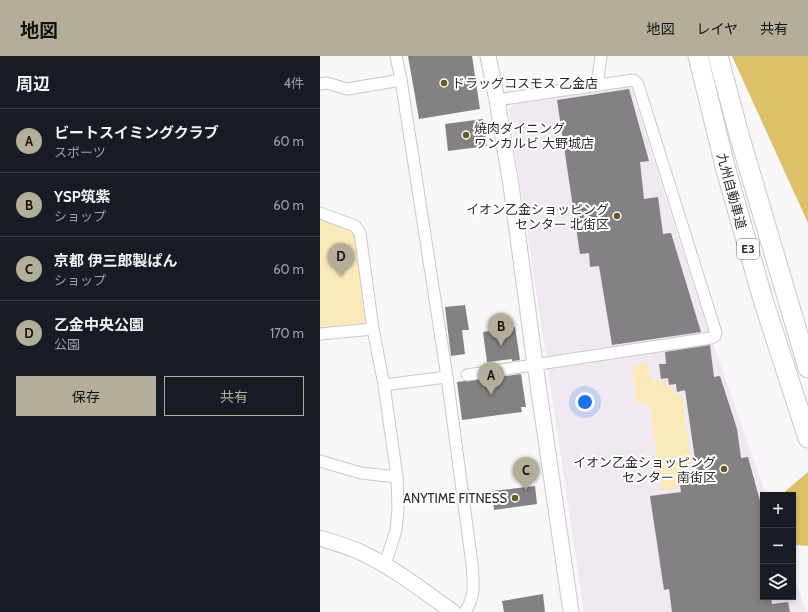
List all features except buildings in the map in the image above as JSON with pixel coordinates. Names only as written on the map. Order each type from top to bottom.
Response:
[{"type":"highway","name":"九州自動車道","points":[[698,56],[726,170],[764,303],[808,438]]},
{"type":"highway","name":"九州自動車道","points":[[718,56],[740,138],[808,368]]},
{"type":"street","points":[[396,56],[447,377],[474,584],[472,597],[465,612]]},
{"type":"street","points":[[488,56],[511,185],[571,612]]},
{"type":"street","points":[[597,85],[601,56]]},
{"type":"street","points":[[320,84],[327,83],[347,89],[401,80]]},
{"type":"street","points":[[468,375],[711,338],[715,336],[716,333],[636,82],[633,80],[497,100]]},
{"type":"street","points":[[320,213],[355,226],[360,233],[397,478],[398,509],[396,530],[385,565]]},
{"type":"street","points":[[320,334],[374,329]]},
{"type":"street","points":[[384,385],[447,377]]},
{"type":"street","points":[[320,461],[361,473],[397,478]]},
{"type":"street","points":[[320,538],[357,551],[385,565],[409,580],[452,612]]},
{"type":"shaded area","points":[[732,56],[808,56],[808,223]]},
{"type":"shaded area","points":[[631,87],[708,329],[765,492],[760,492],[760,600],[796,600],[796,583],[806,612],[584,612],[509,109],[515,104]]},
{"type":"shaded area","points":[[320,219],[352,232],[356,236],[367,316],[365,324],[320,328]]},
{"type":"shaded area","points":[[648,363],[649,375],[654,381],[666,379],[668,388],[674,387],[675,395],[682,395],[693,476],[683,477],[683,481],[676,482],[677,489],[661,491],[649,403],[637,404],[632,365]]},
{"type":"shaded area","points":[[808,472],[808,546],[796,545],[796,492],[785,492]]},
{"type":"place","name":"ドラッグコスモス 乙金店","points":[[444,83]]},
{"type":"place","name":"焼肉ダイニング ワンカルビ 大野城店","points":[[466,135]]},
{"type":"place","name":"イオン乙金ショッピング センター 北街区","points":[[617,216]]},
{"type":"place","name":"乙金中央公園","points":[[341,276]]},
{"type":"place","name":"YSP筑紫","points":[[501,346]]},
{"type":"place","name":"ビートスイミングクラブ","points":[[491,395]]},
{"type":"place","name":"イオン乙金ショッピング センター 南街区","points":[[724,469]]},
{"type":"place","name":"京都 伊三郎製ぱん","points":[[526,490]]},
{"type":"place","name":"ANYTIME FITNESS","points":[[515,498]]}]
